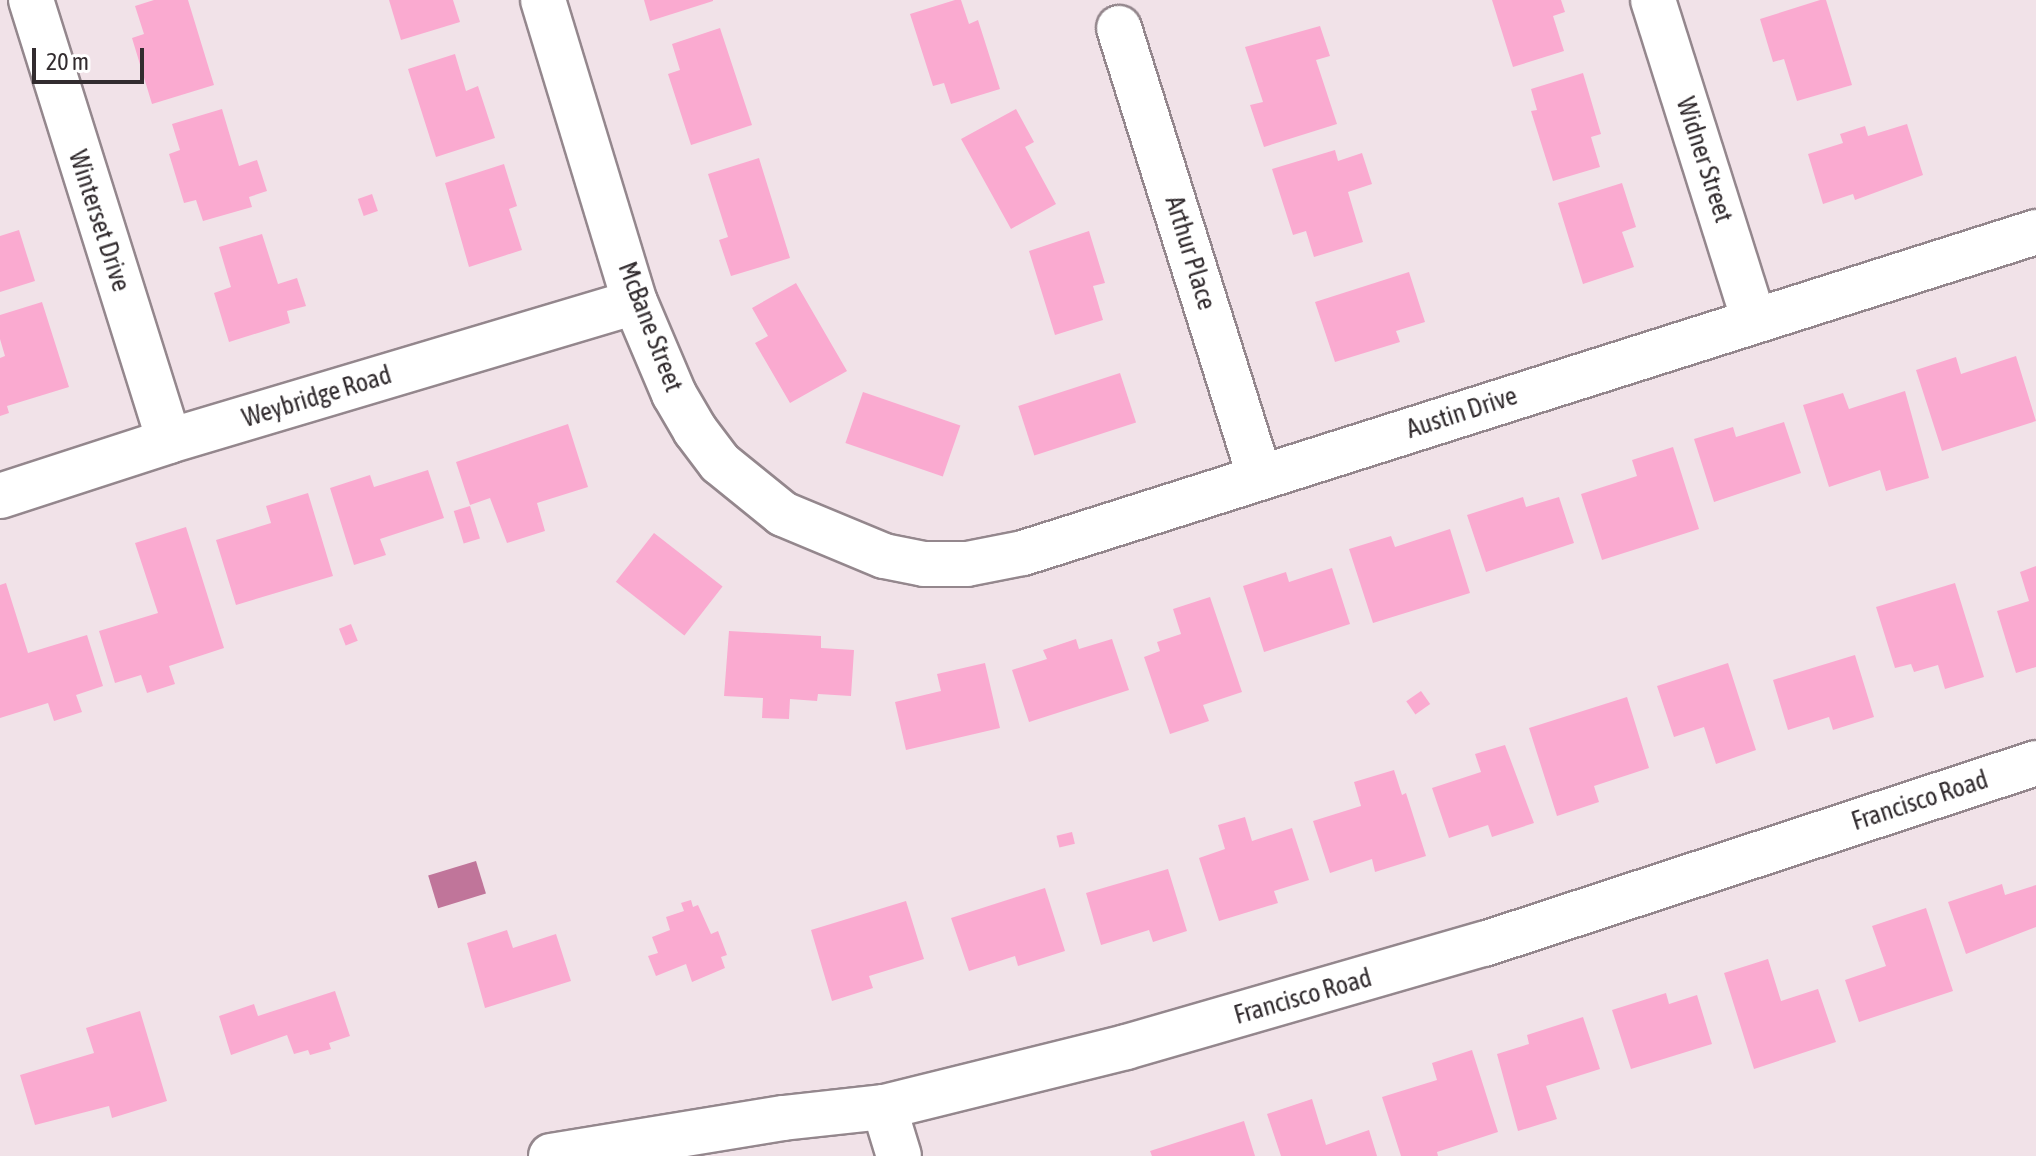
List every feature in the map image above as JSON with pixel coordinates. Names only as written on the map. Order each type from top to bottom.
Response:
[{"type":"street","name":"Winterset Drive","points":[[31,0],[169,441]]},
{"type":"street","name":"McBane Street","points":[[543,0],[635,302],[674,394],[695,430],[720,463],[783,514],[884,556]]},
{"type":"street","name":"Widner Street","points":[[1653,0],[1754,320]]},
{"type":"street","name":"Arthur Place","points":[[1119,28],[1260,477]]},
{"type":"street","name":"Austin Drive","points":[[884,556],[924,564],[967,564],[1023,553],[2036,232]]},
{"type":"street","name":"Weybridge Road","points":[[0,496],[169,441],[635,302]]},
{"type":"street","name":"Francisco Road","points":[[551,1156],[783,1118],[884,1107],[1126,1047],[1484,944],[2036,763]]},
{"type":"street","points":[[884,1107],[899,1156]]},
{"type":"shaded area","points":[[476,861],[486,894],[438,908],[428,876]]},
{"type":"building","points":[[154,0],[188,0],[214,85],[152,104],[132,38],[144,34],[135,6]]},
{"type":"building","points":[[389,0],[453,0],[460,22],[401,40]]},
{"type":"building","points":[[644,0],[713,0],[713,1],[650,21]]},
{"type":"building","points":[[961,0],[969,24],[978,20],[1000,89],[951,104],[944,83],[933,86],[910,14]]},
{"type":"building","points":[[1492,0],[1561,0],[1565,12],[1553,16],[1564,51],[1513,67]]},
{"type":"building","points":[[1826,0],[1852,85],[1797,101],[1784,59],[1773,62],[1760,19]]},
{"type":"building","points":[[1320,26],[1330,56],[1316,60],[1337,124],[1264,147],[1250,105],[1263,102],[1245,47]]},
{"type":"building","points":[[720,28],[752,125],[691,145],[668,74],[680,70],[672,44]]},
{"type":"building","points":[[455,54],[466,91],[478,86],[495,138],[436,157],[408,69]]},
{"type":"building","points":[[1583,73],[1601,134],[1591,137],[1600,167],[1553,181],[1531,111],[1537,110],[1531,89]]},
{"type":"building","points":[[222,109],[239,166],[257,160],[267,191],[249,197],[252,207],[203,221],[196,200],[184,203],[169,154],[180,150],[172,124]]},
{"type":"building","points":[[1016,109],[1034,142],[1025,147],[1056,204],[1011,229],[961,139]]},
{"type":"building","points":[[1907,124],[1923,175],[1855,200],[1853,194],[1823,204],[1808,154],[1843,143],[1840,134],[1865,126],[1868,136]]},
{"type":"building","points":[[1335,150],[1338,161],[1362,153],[1372,184],[1348,192],[1363,242],[1314,257],[1306,231],[1293,235],[1272,169]]},
{"type":"building","points":[[759,158],[790,258],[731,276],[719,240],[728,237],[708,174]]},
{"type":"building","points":[[504,164],[517,206],[509,209],[522,250],[469,267],[445,183]]},
{"type":"building","points":[[1622,183],[1636,227],[1622,232],[1634,267],[1583,284],[1558,203]]},
{"type":"building","points":[[372,194],[378,211],[364,216],[358,199]]},
{"type":"building","points":[[19,230],[35,281],[0,292],[0,236]]},
{"type":"building","points":[[1089,231],[1105,283],[1093,286],[1103,320],[1055,335],[1029,251]]},
{"type":"building","points":[[262,234],[278,284],[297,278],[306,306],[287,311],[290,323],[229,342],[214,293],[231,287],[219,247]]},
{"type":"building","points":[[1409,272],[1425,322],[1396,331],[1400,342],[1335,362],[1315,302]]},
{"type":"building","points":[[796,283],[847,371],[790,403],[755,343],[768,336],[752,308]]},
{"type":"building","points":[[42,302],[69,387],[7,406],[9,413],[0,416],[0,358],[5,356],[0,339],[0,315]]},
{"type":"building","points":[[2016,356],[2036,421],[1942,451],[1916,370],[1956,357],[1961,374]]},
{"type":"building","points":[[1120,373],[1136,422],[1034,456],[1018,406]]},
{"type":"building","points":[[1905,391],[1929,478],[1886,491],[1880,470],[1829,487],[1803,405],[1843,393],[1849,409]]},
{"type":"building","points":[[863,392],[960,426],[943,477],[845,443]]},
{"type":"building","points":[[1784,422],[1801,473],[1714,502],[1694,439],[1733,427],[1736,437]]},
{"type":"building","points":[[568,424],[588,487],[537,503],[545,531],[507,543],[490,498],[470,505],[456,462]]},
{"type":"building","points":[[1673,447],[1699,529],[1602,560],[1581,494],[1637,476],[1632,460]]},
{"type":"building","points":[[428,470],[444,518],[380,539],[386,555],[354,565],[330,488],[370,475],[374,487]]},
{"type":"building","points":[[308,493],[333,576],[236,605],[216,540],[271,523],[266,506]]},
{"type":"building","points":[[1523,497],[1526,507],[1559,497],[1574,543],[1486,572],[1467,515]]},
{"type":"building","points":[[470,506],[480,539],[464,543],[454,511]]},
{"type":"building","points":[[186,527],[224,648],[169,666],[175,684],[147,693],[141,675],[115,683],[99,631],[158,613],[135,543]]},
{"type":"building","points":[[1450,529],[1470,593],[1373,623],[1349,549],[1391,536],[1395,547]]},
{"type":"building","points":[[654,533],[723,587],[684,635],[616,582]]},
{"type":"building","points":[[2036,566],[2036,667],[2016,673],[1997,611],[2029,601],[2020,572]]},
{"type":"building","points":[[1332,568],[1350,624],[1264,652],[1243,586],[1286,572],[1289,582]]},
{"type":"building","points":[[6,583],[28,653],[87,635],[103,686],[76,695],[82,712],[54,721],[48,703],[0,718],[0,585]]},
{"type":"building","points":[[1955,583],[1984,677],[1945,689],[1938,665],[1914,672],[1911,664],[1895,668],[1876,607]]},
{"type":"building","points":[[1210,597],[1242,692],[1203,705],[1209,721],[1170,734],[1144,657],[1160,651],[1157,642],[1181,634],[1173,609]]},
{"type":"building","points":[[351,624],[358,641],[346,646],[339,629]]},
{"type":"building","points":[[729,631],[821,636],[821,648],[854,650],[851,696],[818,694],[817,701],[790,699],[789,719],[762,718],[763,698],[724,696]]},
{"type":"building","points":[[1076,639],[1079,649],[1112,639],[1129,690],[1029,722],[1012,670],[1047,659],[1043,650]]},
{"type":"building","points":[[1855,655],[1874,717],[1833,730],[1829,717],[1788,730],[1773,680]]},
{"type":"building","points":[[985,663],[1000,728],[906,750],[895,702],[941,691],[937,674]]},
{"type":"building","points":[[1728,663],[1756,750],[1716,764],[1704,727],[1674,737],[1657,686]]},
{"type":"building","points":[[1421,691],[1430,704],[1415,714],[1406,701]]},
{"type":"building","points":[[1627,697],[1649,768],[1594,786],[1599,802],[1557,816],[1529,728]]},
{"type":"building","points":[[1505,745],[1534,823],[1492,837],[1488,825],[1449,838],[1432,788],[1481,772],[1475,754]]},
{"type":"building","points":[[1394,770],[1402,795],[1406,793],[1426,856],[1375,872],[1372,859],[1330,873],[1313,821],[1361,806],[1354,782]]},
{"type":"building","points":[[1245,817],[1252,841],[1292,828],[1309,880],[1274,891],[1278,903],[1219,921],[1199,858],[1225,849],[1218,825]]},
{"type":"building","points":[[1072,832],[1075,844],[1059,848],[1056,836]]},
{"type":"building","points":[[1168,869],[1187,931],[1153,942],[1149,930],[1101,945],[1086,893]]},
{"type":"building","points":[[2002,884],[2005,895],[2036,885],[2036,927],[1966,954],[1948,902]]},
{"type":"building","points":[[1045,888],[1065,951],[1018,966],[1015,956],[969,971],[951,918]]},
{"type":"building","points":[[691,900],[693,907],[698,905],[711,934],[718,931],[727,955],[721,957],[725,968],[692,982],[686,964],[656,976],[648,956],[658,953],[652,937],[670,930],[666,917],[684,911],[681,903]]},
{"type":"building","points":[[906,901],[924,959],[869,976],[873,988],[832,1001],[811,930]]},
{"type":"building","points":[[1926,908],[1953,991],[1859,1022],[1845,980],[1886,966],[1872,926]]},
{"type":"building","points":[[507,930],[513,948],[556,934],[571,981],[485,1008],[467,943]]},
{"type":"building","points":[[1768,959],[1781,1001],[1818,989],[1836,1042],[1754,1069],[1724,973]]},
{"type":"building","points":[[335,991],[350,1036],[329,1043],[331,1049],[310,1055],[308,1050],[294,1054],[287,1035],[231,1055],[219,1016],[254,1004],[258,1016]]},
{"type":"building","points":[[1666,993],[1669,1004],[1697,995],[1712,1044],[1631,1069],[1612,1010]]},
{"type":"building","points":[[140,1011],[167,1101],[112,1118],[109,1106],[35,1125],[20,1075],[94,1053],[86,1028]]},
{"type":"building","points":[[1583,1017],[1600,1069],[1546,1086],[1557,1119],[1518,1131],[1497,1054],[1529,1044],[1527,1035]]},
{"type":"building","points":[[1472,1050],[1498,1132],[1437,1152],[1438,1156],[1401,1156],[1382,1097],[1437,1080],[1432,1063]]},
{"type":"building","points":[[1312,1099],[1326,1145],[1369,1130],[1377,1156],[1281,1156],[1267,1114]]},
{"type":"building","points":[[1244,1121],[1255,1156],[1152,1156],[1150,1151]]}]
